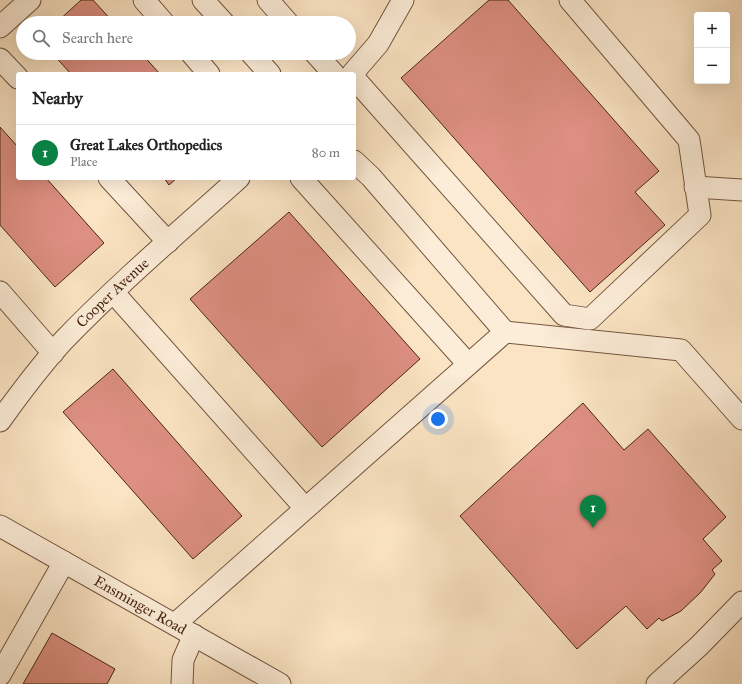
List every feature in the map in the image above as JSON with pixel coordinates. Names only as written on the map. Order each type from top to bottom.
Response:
[{"type":"street","points":[[0,27],[30,0]]},
{"type":"street","points":[[144,0],[158,16]]},
{"type":"street","points":[[203,0],[218,16]]},
{"type":"street","points":[[268,0],[282,16]]},
{"type":"street","points":[[354,72],[378,44],[403,0]]},
{"type":"street","points":[[356,80],[564,315],[590,319],[700,215],[689,140],[570,0]]},
{"type":"street","points":[[0,59],[16,76]]},
{"type":"street","points":[[197,60],[207,72]]},
{"type":"street","points":[[257,60],[268,72]]},
{"type":"street","points":[[321,60],[332,72]]},
{"type":"street","points":[[356,163],[371,177],[505,332],[681,350],[742,419]]},
{"type":"street","points":[[112,180],[168,242]]},
{"type":"street","name":"Cooper Avenue","points":[[0,421],[53,353],[113,292],[237,180]]},
{"type":"street","points":[[303,180],[468,364]]},
{"type":"street","points":[[695,187],[742,190]]},
{"type":"street","points":[[0,292],[53,353]]},
{"type":"street","points":[[113,292],[305,508]]},
{"type":"street","points":[[175,624],[505,332]]},
{"type":"street","name":"Ensminger Road","points":[[0,526],[280,684]]},
{"type":"street","points":[[0,675],[64,562]]},
{"type":"street","points":[[657,684],[699,646],[742,602]]},
{"type":"street","points":[[182,684],[183,660],[194,635]]},
{"type":"building","points":[[81,0],[93,0],[108,16],[64,16]]},
{"type":"building","points":[[489,0],[508,0],[659,171],[635,192],[665,225],[590,292],[401,78]]},
{"type":"building","points":[[58,60],[147,60],[158,72],[69,72]]},
{"type":"building","points":[[0,127],[16,145],[16,180],[48,180],[104,243],[55,287],[0,225]]},
{"type":"building","points":[[165,180],[175,180],[169,185]]},
{"type":"building","points":[[289,212],[420,359],[322,447],[190,299]]},
{"type":"building","points":[[113,369],[242,516],[193,559],[63,412]]},
{"type":"building","points":[[583,403],[624,450],[648,429],[726,517],[703,539],[722,561],[712,570],[715,574],[701,592],[681,611],[662,621],[659,618],[647,629],[626,606],[577,649],[460,516]]},
{"type":"building","points":[[52,633],[115,669],[107,684],[23,684]]},
{"type":"place","name":"Great Lakes Orthopedics","points":[[593,528]]}]
